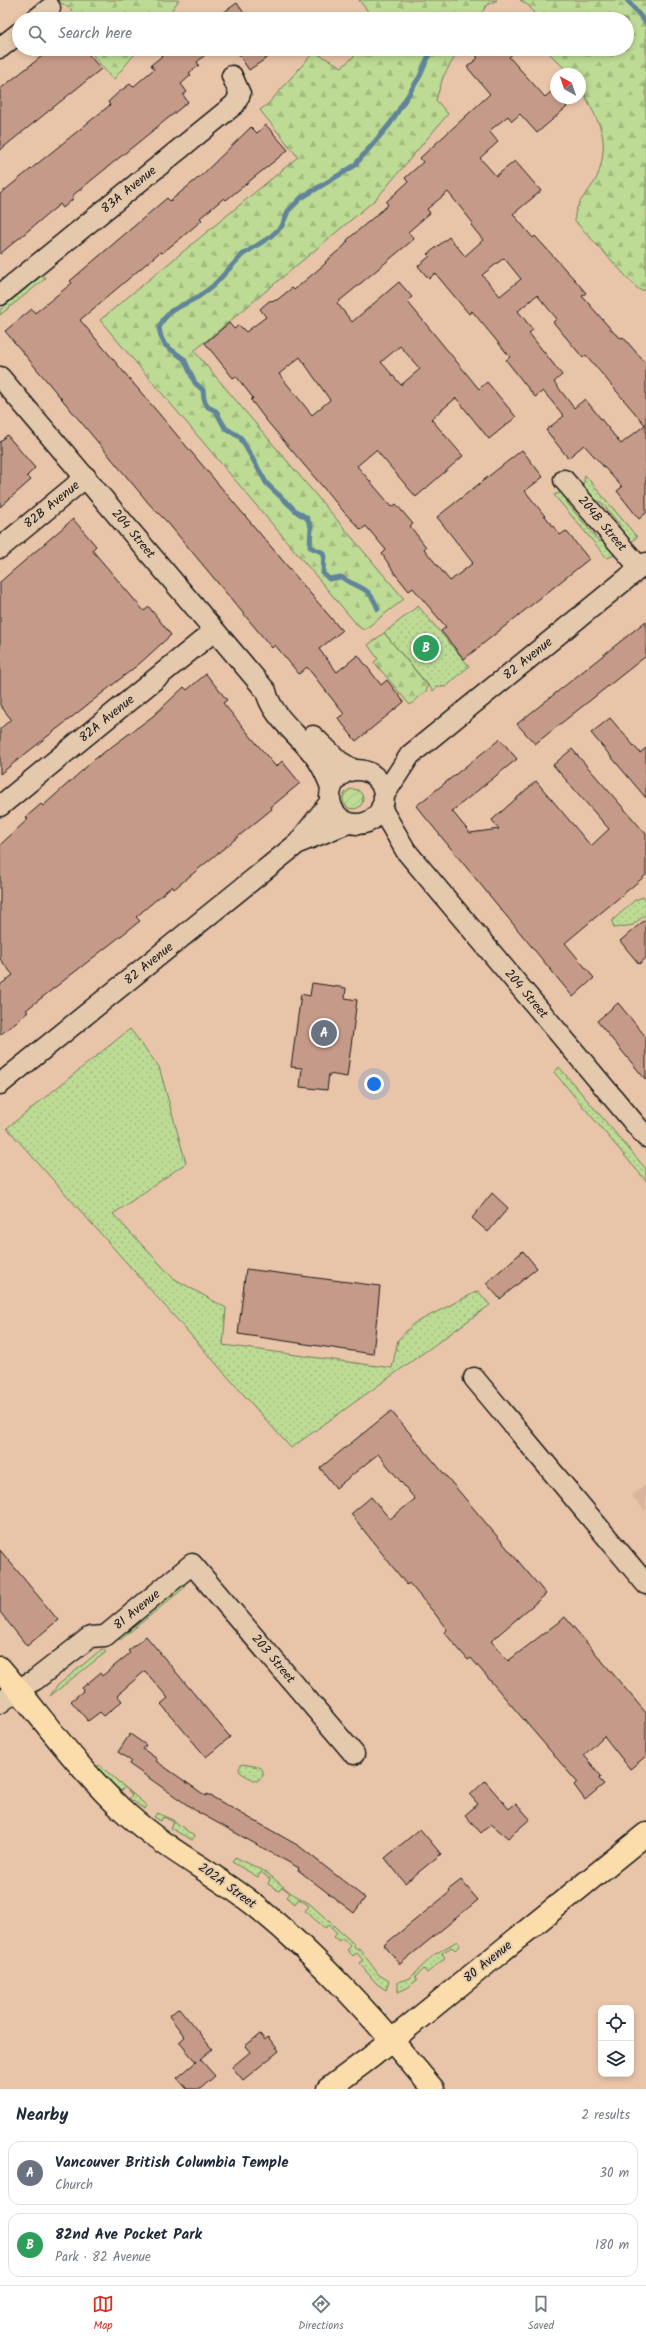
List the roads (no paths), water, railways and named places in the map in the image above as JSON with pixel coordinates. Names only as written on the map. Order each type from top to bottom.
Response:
[{"type":"main road","name":"202A Street","points":[[0,1668],[89,1774],[129,1816],[262,1912],[312,1954],[343,1984],[432,2089]]},
{"type":"main road","name":"80 Avenue","points":[[328,2089],[392,2040],[646,1834]]},
{"type":"street","points":[[0,48],[12,39]]},
{"type":"street","name":"83A Avenue","points":[[0,296],[235,104],[240,94],[232,76]]},
{"type":"street","name":"204 Street","points":[[0,377],[266,691],[268,700],[276,711],[316,757],[331,794]]},
{"type":"street","name":"82B Avenue","points":[[0,548],[86,477]]},
{"type":"street","name":"204B Street","points":[[564,480],[643,566]]},
{"type":"street","name":"82 Avenue","points":[[383,801],[410,755],[643,566]]},
{"type":"street","name":"82A Avenue","points":[[0,806],[214,631]]},
{"type":"street","name":"204 Street","points":[[266,691],[277,695],[321,745],[340,761],[361,771]]},
{"type":"street","name":"82 Avenue","points":[[361,771],[410,755]]},
{"type":"street","points":[[361,771],[376,778],[383,801],[373,819],[357,823],[334,814],[331,794],[341,774],[361,771]]},
{"type":"street","name":"82 Avenue","points":[[0,1084],[298,843],[331,794]]},
{"type":"street","name":"204 Street","points":[[383,801],[406,851],[646,1137]]},
{"type":"street","name":"204 Street","points":[[357,823],[406,851]]},
{"type":"street","name":"82 Avenue","points":[[298,843],[357,823]]},
{"type":"street","points":[[474,1378],[646,1584]]},
{"type":"street","name":"81 Avenue","points":[[0,1704],[18,1689],[35,1680],[90,1637],[105,1636],[192,1564]]},
{"type":"street","name":"203 Street","points":[[192,1564],[354,1754]]},
{"type":"waterway","points":[[627,0],[646,23]]},
{"type":"waterway","points":[[378,609],[371,595],[363,588],[341,577],[329,579],[323,573],[324,553],[310,547],[311,527],[307,518],[297,512],[267,484],[240,437],[225,428],[216,411],[208,407],[204,399],[203,390],[195,383],[184,359],[165,345],[159,328],[163,320],[171,311],[198,297],[213,286],[242,255],[270,237],[282,226],[288,211],[301,198],[354,166],[390,124],[420,76],[428,56]]},
{"type":"place","name":"82nd Ave Pocket Park","points":[[426,648]]},
{"type":"place","name":"Vancouver British Columbia Temple","points":[[324,1033]]}]
